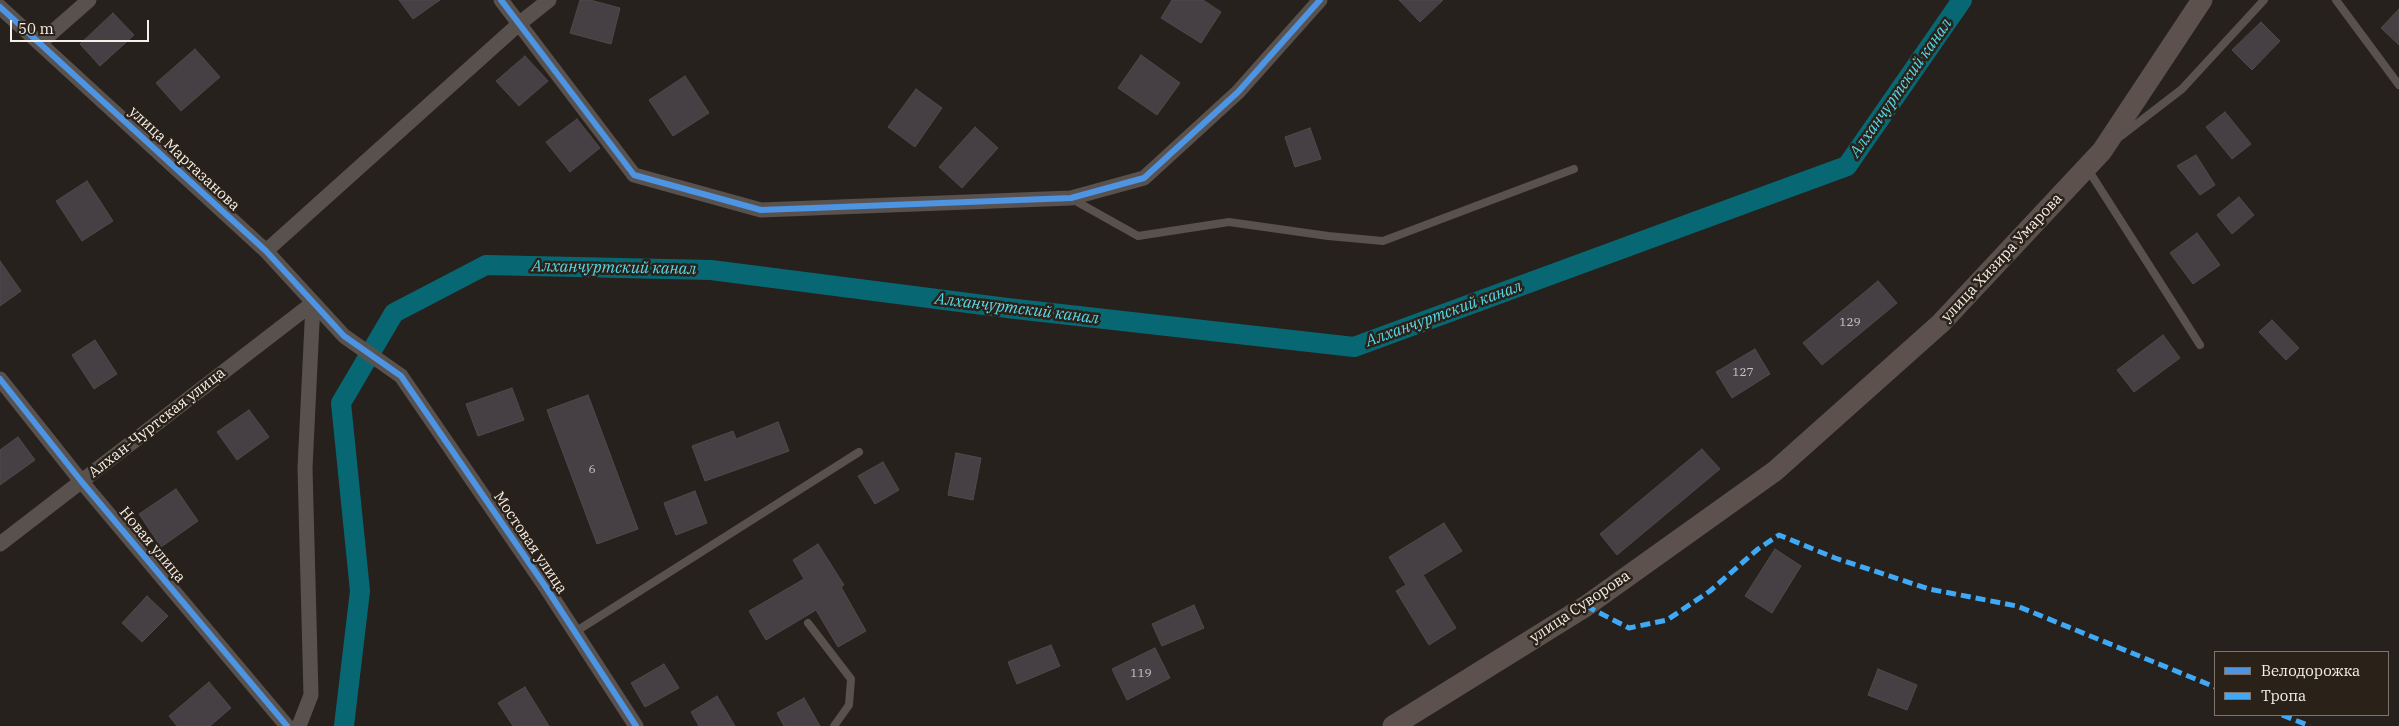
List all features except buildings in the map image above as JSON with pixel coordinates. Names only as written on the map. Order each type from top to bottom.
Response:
[{"type":"main road","name":"улица Хизира Умарова","points":[[1761,481],[1941,323],[2087,168],[2102,151],[2202,0]]},
{"type":"main road","name":"улица Суворова","points":[[1393,726],[1586,606],[1761,481]]},
{"type":"street","points":[[40,43],[89,0]]},
{"type":"street","points":[[501,0],[634,175],[762,210],[1071,198],[1144,178],[1238,92],[1320,0]]},
{"type":"street","points":[[266,251],[549,0]]},
{"type":"street","name":"улица Мартазанова","points":[[0,7],[266,251],[344,336],[401,376]]},
{"type":"street","points":[[299,726],[311,695],[305,468],[313,303]]},
{"type":"street","name":"Алхан-Чуртская улица","points":[[0,544],[313,303]]},
{"type":"street","name":"Мостовая улица","points":[[401,376],[575,632],[636,726]]},
{"type":"street","name":"Новая улица","points":[[0,379],[81,481],[287,726]]},
{"type":"lane","points":[[2102,151],[2182,89],[2264,0]]},
{"type":"lane","points":[[2336,0],[2399,85]]},
{"type":"lane","points":[[2087,168],[2200,345]]},
{"type":"lane","points":[[1071,198],[1138,236],[1229,222],[1328,236],[1383,241],[1574,169]]},
{"type":"lane","points":[[575,632],[859,452]]},
{"type":"lane","points":[[808,623],[851,680],[849,705],[834,726]]},
{"type":"waterway","name":"Алханчуртский канал","points":[[344,726],[360,591],[341,403],[394,313],[486,265],[711,270],[1007,308],[1354,347],[1847,166],[1962,0]]},
{"type":"marked path","points":[[1586,606],[1629,628],[1667,620],[1710,591],[1758,549],[1779,535],[1835,558],[1929,589],[2017,606],[2214,687]]},
{"type":"marked path","points":[[2285,716],[2310,726]]},
{"type":"cycle path","points":[[501,0],[634,175],[761,210],[1071,198],[1144,178],[1238,92],[1320,0]]},
{"type":"cycle path","points":[[0,7],[266,251],[344,336],[401,376],[545,586],[636,726]]},
{"type":"cycle path","points":[[0,379],[81,481],[287,726]]}]
